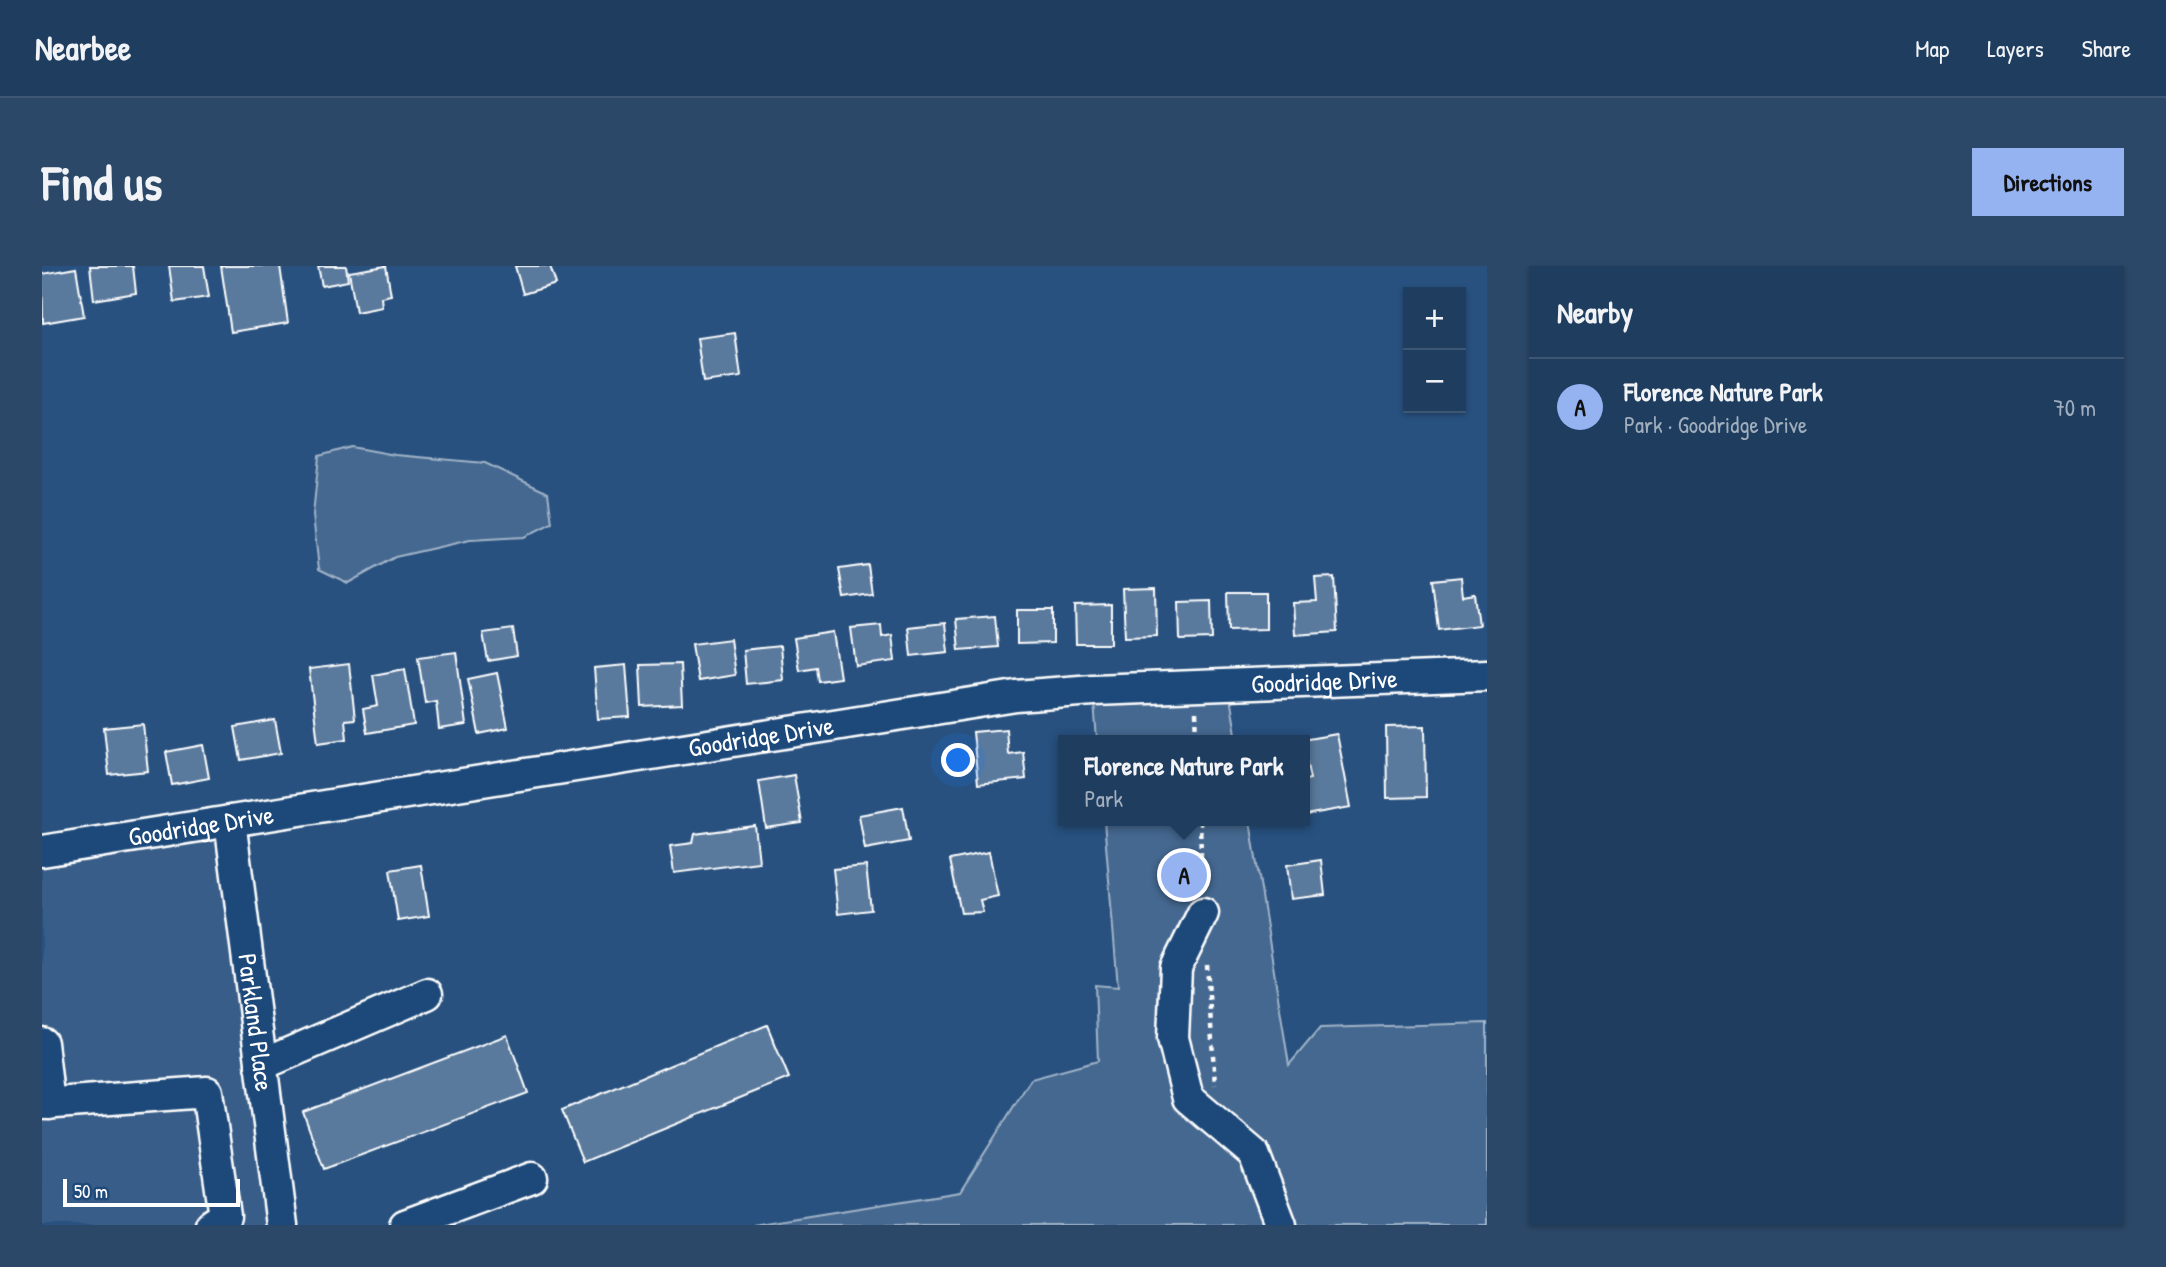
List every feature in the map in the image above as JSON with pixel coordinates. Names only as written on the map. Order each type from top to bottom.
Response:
[{"type":"street","name":"Goodridge Drive","points":[[42,851],[1016,696],[1093,690],[1487,675]]},
{"type":"street","name":"Parkland Place","points":[[230,821],[282,1225]]},
{"type":"street","points":[[1203,913],[1176,968],[1173,1038],[1188,1098],[1254,1154],[1281,1225]]},
{"type":"street","points":[[261,1065],[427,994]]},
{"type":"street","points":[[42,1043],[46,1104],[207,1092],[225,1216],[211,1225]]},
{"type":"street","points":[[405,1225],[532,1178]]},
{"type":"path","points":[[1200,826],[1203,913]]},
{"type":"path","points":[[1206,953],[1215,1089]]},
{"type":"shaded area","points":[[352,447],[395,455],[485,463],[548,493],[552,523],[524,537],[470,540],[395,557],[348,583],[319,569],[313,515],[319,456]]},
{"type":"shaded area","points":[[1228,685],[1236,735],[1097,735],[1093,690]]},
{"type":"shaded area","points":[[230,821],[270,1225],[42,1225],[42,851]]},
{"type":"shaded area","points":[[1104,826],[1251,826],[1289,1065],[1320,1028],[1487,1023],[1487,1225],[753,1225],[960,1192],[1031,1079],[1098,1061],[1095,985],[1118,987]]},
{"type":"building","points":[[90,266],[133,266],[136,293],[94,300]]},
{"type":"building","points":[[169,266],[204,266],[209,297],[174,302]]},
{"type":"building","points":[[221,266],[280,266],[288,323],[231,332]]},
{"type":"building","points":[[318,266],[346,266],[348,281],[322,286]]},
{"type":"building","points":[[386,266],[391,295],[381,297],[382,307],[356,312],[349,272]]},
{"type":"building","points":[[515,266],[550,266],[556,284],[523,294]]},
{"type":"building","points":[[76,268],[84,316],[43,323],[42,274]]},
{"type":"building","points":[[735,333],[741,377],[703,382],[697,338]]},
{"type":"building","points":[[868,565],[872,594],[844,598],[839,569]]},
{"type":"building","points":[[1334,577],[1337,632],[1295,635],[1293,603],[1317,602],[1315,578]]},
{"type":"building","points":[[1461,577],[1463,596],[1475,594],[1479,625],[1439,630],[1433,580]]},
{"type":"building","points":[[1156,588],[1157,636],[1125,637],[1123,589]]},
{"type":"building","points":[[1228,592],[1266,592],[1266,629],[1229,630]]},
{"type":"building","points":[[1211,601],[1212,639],[1180,640],[1179,602]]},
{"type":"building","points":[[1111,605],[1111,644],[1076,644],[1075,606]]},
{"type":"building","points":[[1017,610],[1053,610],[1053,643],[1017,644]]},
{"type":"building","points":[[995,616],[998,647],[959,650],[956,619]]},
{"type":"building","points":[[945,623],[948,652],[911,656],[908,627]]},
{"type":"building","points":[[881,625],[882,637],[892,635],[895,661],[856,666],[851,628]]},
{"type":"building","points":[[513,629],[517,656],[488,661],[483,633]]},
{"type":"building","points":[[833,632],[840,678],[818,681],[816,667],[799,670],[794,638]]},
{"type":"building","points":[[730,639],[735,675],[698,681],[692,644]]},
{"type":"building","points":[[780,646],[783,680],[746,684],[743,650]]},
{"type":"building","points":[[456,652],[466,725],[439,729],[436,701],[425,703],[418,657]]},
{"type":"building","points":[[349,664],[355,719],[345,720],[347,739],[318,743],[309,669]]},
{"type":"building","points":[[680,664],[682,705],[642,707],[640,665]]},
{"type":"building","points":[[626,665],[630,717],[598,719],[594,668]]},
{"type":"building","points":[[405,669],[414,725],[367,733],[363,709],[378,706],[373,675]]},
{"type":"building","points":[[497,673],[508,728],[479,734],[468,679]]},
{"type":"building","points":[[275,720],[281,753],[241,760],[235,727]]},
{"type":"building","points":[[143,724],[148,771],[109,775],[104,728]]},
{"type":"building","points":[[1425,726],[1426,797],[1387,798],[1386,727]]},
{"type":"building","points":[[1006,729],[1008,754],[1023,752],[1026,779],[978,784],[973,732]]},
{"type":"building","points":[[1337,734],[1351,807],[1310,814],[1310,739]]},
{"type":"building","points":[[203,745],[209,778],[172,785],[166,752]]},
{"type":"building","points":[[794,775],[802,823],[766,828],[759,781]]},
{"type":"building","points":[[903,807],[909,841],[865,849],[859,815]]},
{"type":"building","points":[[755,826],[759,862],[674,873],[670,846],[693,843],[695,834]]},
{"type":"building","points":[[989,852],[998,896],[980,900],[983,912],[961,913],[950,860]]},
{"type":"building","points":[[1321,860],[1325,895],[1291,899],[1287,865]]},
{"type":"building","points":[[421,865],[429,916],[398,921],[390,870]]},
{"type":"building","points":[[866,866],[871,910],[838,914],[833,869]]},
{"type":"building","points":[[767,1025],[789,1078],[583,1162],[562,1110]]},
{"type":"building","points":[[507,1035],[528,1093],[324,1169],[303,1112]]},
{"type":"place","name":"Florence Nature Park","points":[[1184,875]]}]
